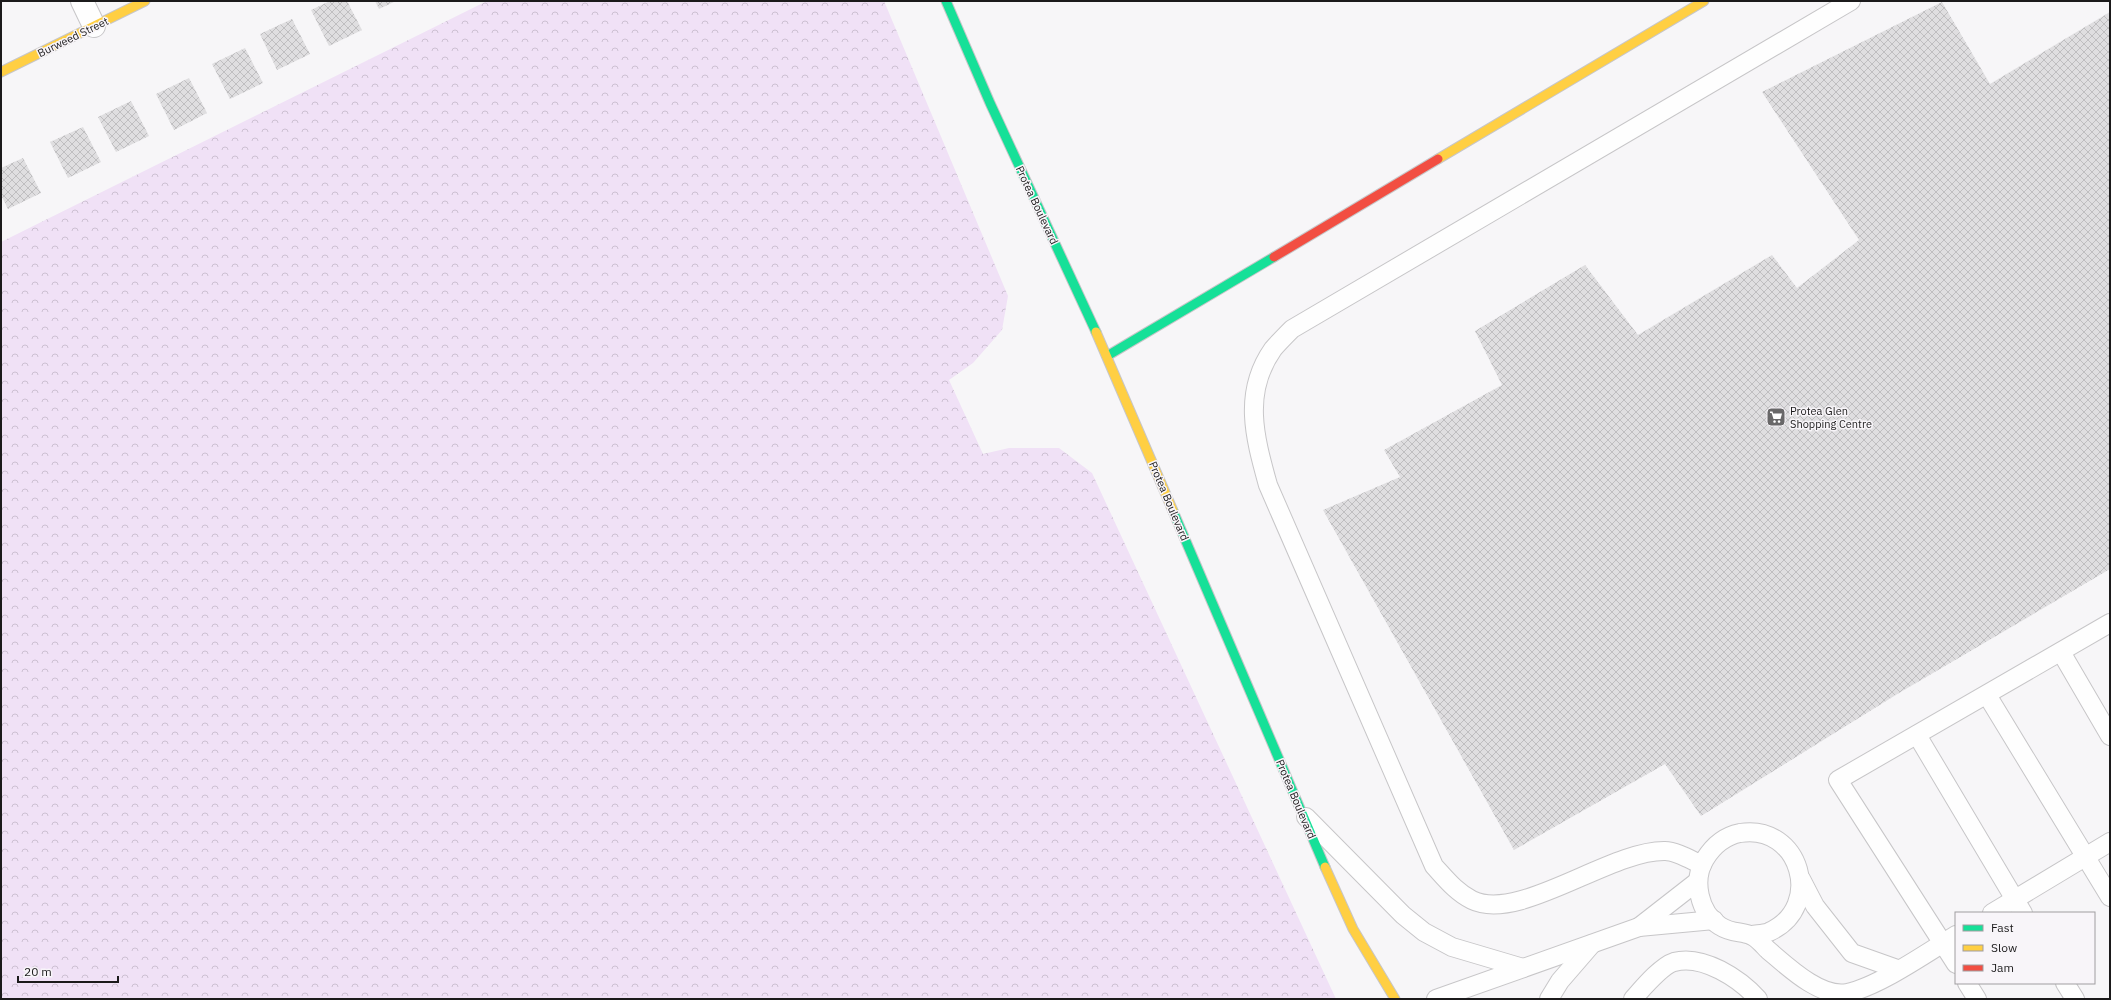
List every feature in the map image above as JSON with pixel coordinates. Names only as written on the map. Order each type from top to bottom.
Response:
[{"type":"street","points":[[82,1],[94,26]]},
{"type":"street","name":"Burweed Street","points":[[1,72],[145,1]]},
{"type":"street","name":"Protea Boulevard","points":[[946,1],[990,103],[1107,356],[1301,812],[1353,929],[1395,999]]},
{"type":"street","points":[[1107,356],[1704,1]]},
{"type":"lane","points":[[1700,873],[1667,851],[1650,852],[1623,859],[1595,872],[1518,902],[1495,904],[1473,901],[1452,887],[1434,866],[1268,485],[1255,438],[1254,395],[1273,349],[1292,329],[1851,1]]},
{"type":"lane","points":[[1955,960],[1950,939],[1838,780],[2110,623]]},
{"type":"lane","points":[[2061,652],[2110,736]]},
{"type":"lane","points":[[1987,695],[2110,897]]},
{"type":"lane","points":[[1917,735],[2019,906]]},
{"type":"lane","points":[[1301,812],[1403,915],[1424,932],[1452,947],[1524,968]]},
{"type":"lane","points":[[1639,927],[1700,873],[1711,850],[1724,839],[1739,833],[1756,832],[1772,838],[1786,848],[1796,862],[1801,878],[1815,906],[1852,953],[1897,970]]},
{"type":"lane","points":[[1996,912],[2019,906],[2086,857],[2110,842]]},
{"type":"lane","points":[[1700,873],[1700,898],[1708,914],[1719,926],[1735,933],[1752,935],[1768,932],[1783,924],[1794,911],[1800,895],[1801,878]]},
{"type":"lane","points":[[1436,999],[1639,927],[1714,920]]},
{"type":"lane","points":[[1752,935],[1788,967],[1826,991],[1846,993],[1872,985],[1950,939]]},
{"type":"lane","points":[[1549,999],[1560,981],[1594,942]]},
{"type":"lane","points":[[1633,999],[1655,975],[1673,962],[1694,962],[1722,970],[1747,987],[1758,999]]},
{"type":"lane","points":[[1968,984],[1977,999]]},
{"type":"lane","points":[[2066,984],[2075,999]]},
{"type":"green space","points":[[487,1],[884,1],[1008,296],[1002,330],[973,363],[949,380],[983,454],[1009,448],[1059,448],[1092,473],[1336,999],[1,999],[1,242]]},
{"type":"building","points":[[330,1],[347,1],[362,30],[329,46],[311,10]]},
{"type":"building","points":[[375,1],[396,1],[379,9]]},
{"type":"building","name":"Protea Glen Shopping Centre","points":[[1942,2],[1990,84],[2110,12],[2110,569],[1899,693],[1701,816],[1665,764],[1514,850],[1323,510],[1400,477],[1384,450],[1502,385],[1475,331],[1585,265],[1638,335],[1772,255],[1797,288],[1859,240],[1762,92]]},
{"type":"building","points":[[292,19],[310,54],[277,70],[260,34]]},
{"type":"building","points":[[245,48],[263,83],[230,99],[212,64]]},
{"type":"building","points":[[189,78],[207,113],[174,130],[156,94]]},
{"type":"building","points":[[131,101],[149,136],[116,152],[98,117]]},
{"type":"building","points":[[83,127],[101,162],[68,178],[50,142]]},
{"type":"building","points":[[23,158],[41,193],[8,209],[1,195],[1,168]]},
{"type":"traffic: fast","points":[[946,1],[990,103],[1096,332]]},
{"type":"traffic: fast","points":[[1107,356],[1274,257]]},
{"type":"traffic: fast","points":[[1173,511],[1325,867]]},
{"type":"traffic: slow","points":[[1,72],[145,1]]},
{"type":"traffic: slow","points":[[1438,159],[1704,1]]},
{"type":"traffic: slow","points":[[1096,332],[1173,511]]},
{"type":"traffic: slow","points":[[1325,867],[1353,929],[1395,999]]},
{"type":"traffic: jam","points":[[1274,257],[1438,159]]},
{"type":"place","name":"Protea Glen Shopping Centre","points":[[1776,417]]}]
